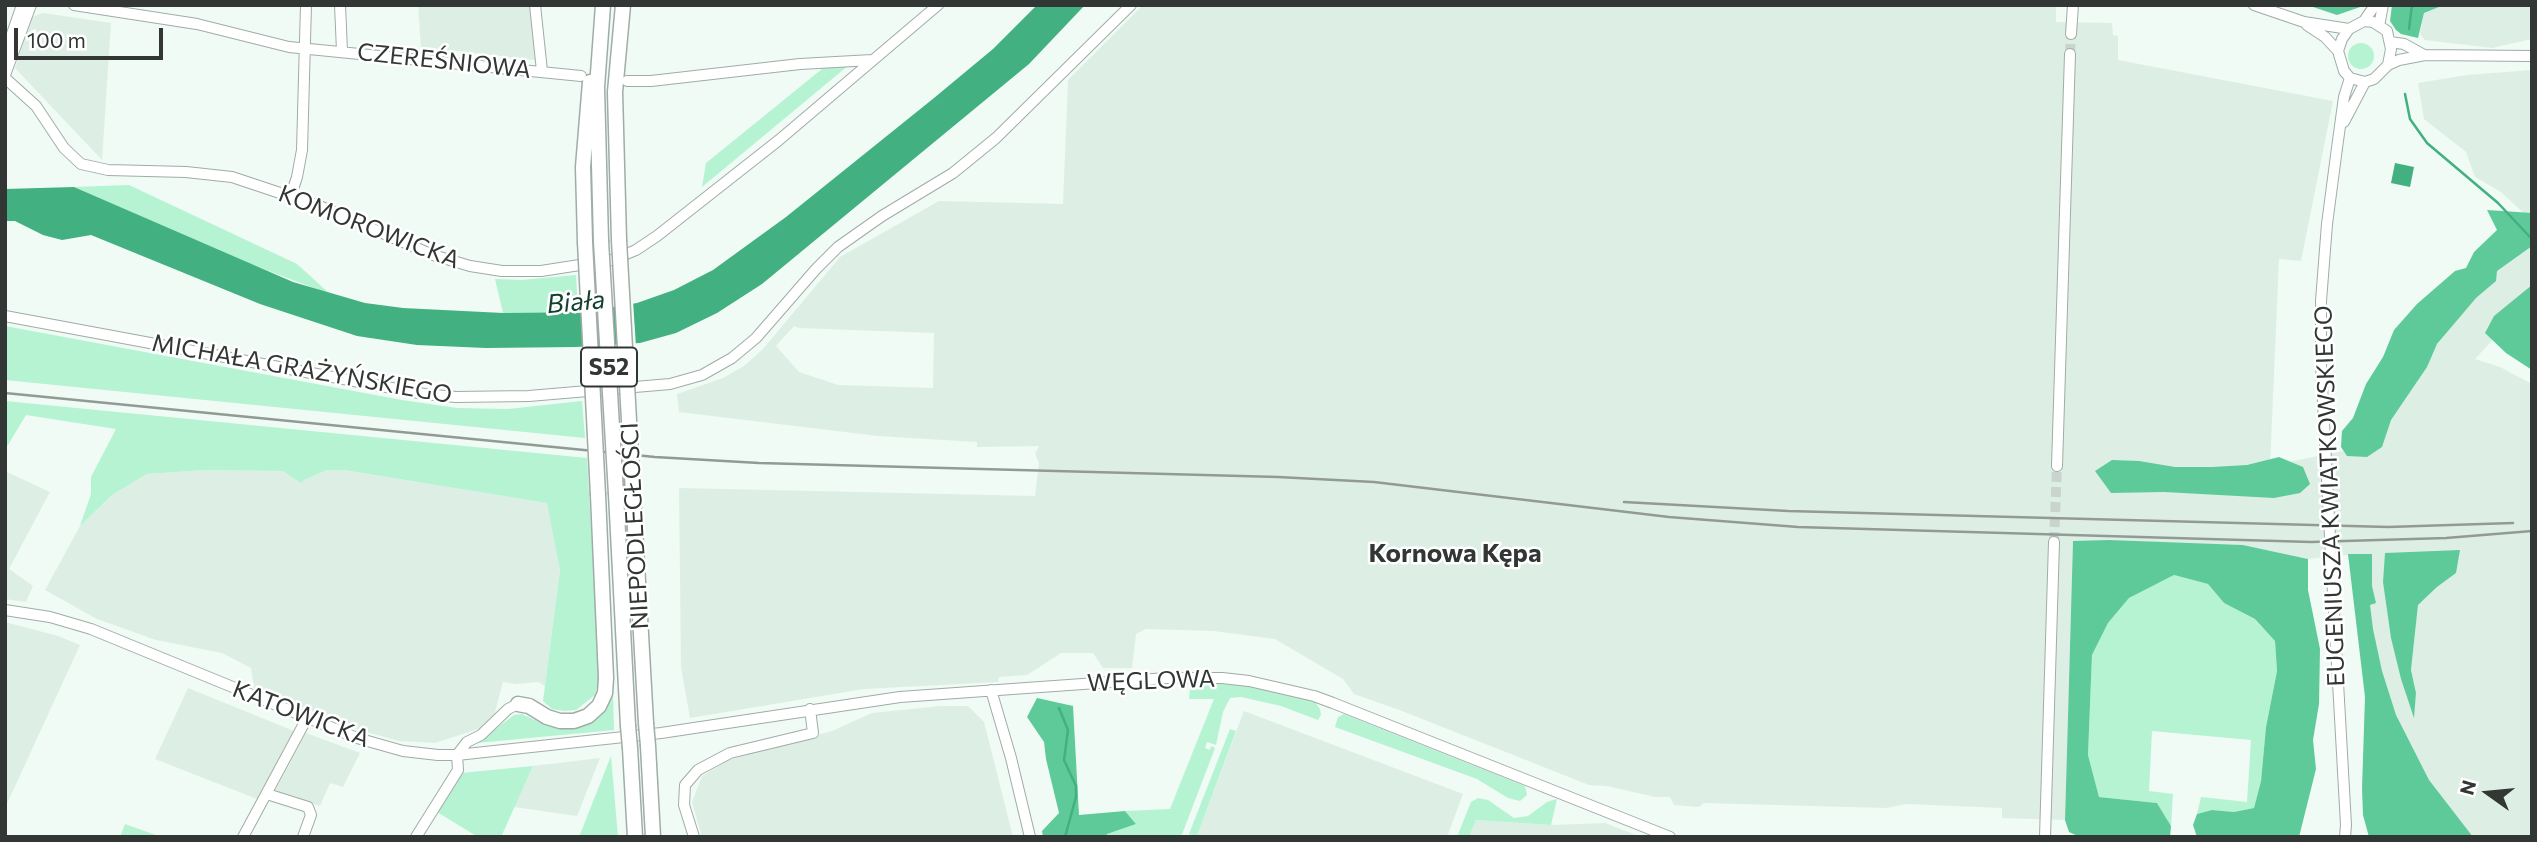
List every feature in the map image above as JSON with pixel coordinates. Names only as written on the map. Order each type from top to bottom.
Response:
[{"type":"highway","name":"NIEPODLEGŁOŚCI","points":[[603,5],[597,129],[601,241],[635,837]]},
{"type":"highway","name":"NIEPODLEGŁOŚCI","points":[[623,5],[615,92],[619,240],[653,837]]},
{"type":"highway","points":[[518,704],[529,706],[560,721],[574,721],[588,716],[599,706],[605,693],[585,242],[584,140],[591,74],[600,29]]},
{"type":"street","points":[[5,54],[22,5]]},
{"type":"street","points":[[5,76],[31,5]]},
{"type":"street","name":"CZEREŚNIOWA","points":[[74,5],[113,8],[197,24],[289,47],[582,76]]},
{"type":"street","points":[[291,195],[301,162],[306,5]]},
{"type":"street","points":[[340,5],[342,51]]},
{"type":"street","points":[[535,5],[542,71]]},
{"type":"street","name":"KOMOROWICKA","points":[[5,76],[36,106],[64,148],[81,164],[107,170],[214,174],[248,181],[291,195],[414,247],[470,266],[502,271],[541,271],[612,260],[636,250],[657,236],[779,140],[938,5]]},
{"type":"street","name":"MICHAŁA GRAŻYŃSKIEGO","points":[[5,316],[424,394],[516,397],[670,384],[702,375],[732,358],[756,338],[838,247],[881,216],[953,173],[996,138],[1130,5]]},
{"type":"street","points":[[2071,34],[2073,5]]},
{"type":"street","points":[[2254,5],[2304,22],[2349,29]]},
{"type":"street","points":[[2375,5],[2364,21],[2349,29],[2342,39],[2338,51],[2340,61],[2350,78],[2365,82],[2374,79],[2388,65],[2425,55],[2532,56]]},
{"type":"street","points":[[2379,26],[2383,5]]},
{"type":"street","points":[[2364,21],[2373,22],[2387,31],[2390,41],[2388,65]]},
{"type":"street","points":[[2304,22],[2325,37],[2338,51]]},
{"type":"street","points":[[2390,41],[2404,44],[2425,55]]},
{"type":"street","points":[[2057,466],[2070,54]]},
{"type":"street","points":[[627,81],[651,81],[787,65],[872,60]]},
{"type":"street","name":"EUGENIUSZA KWIATKOWSKIEGO","points":[[2348,837],[2321,365],[2321,301],[2327,224],[2344,97],[2350,78]]},
{"type":"street","name":"EUGENIUSZA KWIATKOWSKIEGO","points":[[2342,126],[2365,82]]},
{"type":"street","points":[[2045,837],[2054,542]]},
{"type":"street","name":"KATOWICKA","points":[[5,610],[50,617],[91,629],[307,718],[389,747],[418,753],[457,755],[607,739]]},
{"type":"street","name":"WĘGLOWA","points":[[607,739],[700,728],[872,700],[1196,677],[1222,678],[1272,685],[1334,703],[1670,837]]},
{"type":"street","points":[[991,691],[1012,758],[1030,837]]},
{"type":"street","points":[[416,837],[458,770],[457,755],[467,742],[481,735],[508,709],[518,704]]},
{"type":"street","points":[[694,837],[684,805],[685,785],[698,770],[730,753],[813,733],[810,709]]},
{"type":"street","points":[[243,837],[307,718]]},
{"type":"street","points":[[267,794],[308,807],[311,814],[303,837]]},
{"type":"shaded area","points":[[418,5],[530,5],[535,60],[421,47]]},
{"type":"shaded area","points":[[1037,5],[1085,5],[1029,64],[762,284],[717,313],[676,333],[640,343],[486,348],[417,345],[357,336],[260,304],[91,235],[62,240],[43,235],[15,221],[5,221],[5,189],[74,187],[293,282],[365,303],[403,308],[503,313],[585,312],[637,303],[674,290],[713,270],[786,217],[993,49]]},
{"type":"shaded area","points":[[1143,5],[2056,5],[2056,22],[2112,23],[2113,35],[2118,36],[2118,60],[2333,101],[2301,261],[2279,259],[2270,466],[2356,448],[2532,224],[2532,297],[2475,359],[2500,367],[2532,384],[2532,837],[2466,837],[2389,723],[2356,554],[2308,559],[2243,545],[2073,541],[2065,820],[2002,818],[2002,808],[1906,804],[1886,808],[1704,803],[1699,807],[1674,805],[1670,797],[1655,797],[1607,786],[1589,785],[1354,694],[1343,679],[1275,639],[1214,631],[1146,629],[1136,634],[1132,668],[1103,668],[1093,653],[1061,653],[1027,675],[999,677],[998,682],[864,689],[690,718],[681,667],[679,488],[1035,496],[1039,463],[1035,454],[1039,446],[977,447],[977,442],[878,436],[679,412],[677,394],[723,378],[744,366],[763,349],[840,257],[939,201],[1063,204],[1068,80]],"holes":[[[794,326],[934,333],[933,388],[838,385],[799,372],[776,346]],[[2393,553],[2456,573],[2418,605],[2411,670],[2416,693],[2414,712]]]},
{"type":"shaded area","points":[[2307,5],[2366,5],[2337,15]]},
{"type":"shaded area","points":[[2392,5],[2444,5],[2424,13],[2418,38],[2396,30],[2390,21]]},
{"type":"shaded area","points":[[2444,5],[2532,5],[2532,39],[2492,48],[2425,40],[2420,34],[2424,13]]},
{"type":"shaded area","points":[[43,13],[111,23],[102,160],[15,68],[32,17]]},
{"type":"shaded area","points":[[2361,43],[2370,47],[2374,56],[2370,65],[2361,69],[2352,65],[2348,56],[2352,47]]},
{"type":"shaded area","points":[[849,65],[702,187],[706,163],[822,69],[821,67]]},
{"type":"shaded area","points":[[2532,70],[2532,221],[2501,192],[2475,177],[2466,152],[2424,119],[2418,83],[2467,75]]},
{"type":"shaded area","points":[[2395,163],[2414,167],[2410,187],[2391,183]]},
{"type":"shaded area","points":[[129,185],[297,264],[330,294],[245,262],[74,187]]},
{"type":"shaded area","points":[[2487,210],[2532,213],[2532,246],[2497,271],[2496,281],[2476,298],[2437,344],[2427,367],[2391,420],[2382,447],[2367,457],[2347,456],[2341,447],[2342,431],[2353,418],[2366,384],[2383,357],[2394,330],[2417,304],[2455,271],[2466,268],[2474,252],[2497,230]]},
{"type":"shaded area","points":[[576,275],[578,312],[503,313],[495,279],[521,280]]},
{"type":"shaded area","points":[[2532,285],[2532,370],[2506,353],[2485,333],[2494,316]]},
{"type":"shaded area","points":[[5,326],[457,408],[508,409],[582,401],[585,438],[5,380]]},
{"type":"shaded area","points":[[5,401],[587,458],[600,676],[595,695],[576,710],[552,709],[543,701],[560,570],[547,503],[344,470],[327,470],[301,483],[283,471],[205,470],[147,474],[112,495],[80,526],[91,494],[91,477],[116,429],[26,415],[8,445],[5,444]]},
{"type":"shaded area","points":[[2279,457],[2303,467],[2310,484],[2300,493],[2274,498],[2164,492],[2111,493],[2095,471],[2112,460],[2175,467],[2212,467],[2247,465]]},
{"type":"shaded area","points":[[205,470],[283,471],[304,480],[327,470],[344,470],[548,503],[560,570],[545,686],[538,682],[503,682],[494,716],[481,728],[435,743],[399,741],[359,730],[254,688],[251,668],[222,653],[156,640],[97,619],[45,590],[80,526],[112,495],[147,474]]},
{"type":"shaded area","points":[[5,471],[50,492],[9,569],[33,586],[26,602],[5,599]]},
{"type":"shaded area","points":[[2073,541],[2243,545],[2308,559],[2308,590],[2320,649],[2319,704],[2313,740],[2316,769],[2299,837],[2197,837],[2193,825],[2197,814],[2212,810],[2234,812],[2254,808],[2261,781],[2266,727],[2277,671],[2275,641],[2255,619],[2224,603],[2208,584],[2174,575],[2129,598],[2108,623],[2092,655],[2088,755],[2099,797],[2157,803],[2171,826],[2170,837],[2080,837],[2069,832],[2065,820]]},
{"type":"shaded area","points":[[2460,550],[2456,573],[2418,605],[2411,670],[2416,693],[2414,718],[2391,638],[2383,582],[2385,553]]},
{"type":"shaded area","points":[[2348,554],[2372,554],[2372,586],[2376,603],[2370,605],[2373,629],[2382,671],[2396,715],[2429,780],[2473,837],[2369,837],[2363,815],[2362,789],[2365,697]]},
{"type":"shaded area","points":[[2174,575],[2208,584],[2224,603],[2255,619],[2275,641],[2277,671],[2266,727],[2261,781],[2254,808],[2234,812],[2212,810],[2197,814],[2201,797],[2247,802],[2251,740],[2152,731],[2149,791],[2173,794],[2171,826],[2157,803],[2099,797],[2088,755],[2092,655],[2108,623],[2129,598]]},
{"type":"shaded area","points":[[5,622],[58,636],[80,645],[5,808]]},
{"type":"shaded area","points":[[1200,682],[1259,687],[1315,702],[1321,715],[1318,720],[1281,706],[1241,697],[1230,698],[1223,712],[1216,745],[1207,742],[1205,748],[1215,748],[1181,837],[1105,837],[1106,834],[1136,824],[1125,811],[1170,809],[1214,699],[1189,699],[1190,688]]},
{"type":"shaded area","points":[[188,688],[294,731],[257,799],[155,759]]},
{"type":"shaded area","points":[[613,695],[614,730],[477,743],[514,715],[522,714],[545,725],[560,727],[605,708]]},
{"type":"shaded area","points":[[1037,698],[1073,706],[1079,815],[1125,811],[1136,824],[1105,837],[1043,837],[1042,831],[1059,813],[1044,742],[1027,717]]},
{"type":"shaded area","points":[[968,706],[984,722],[1013,837],[702,837],[692,802],[702,776],[729,760],[832,731],[872,713]]},
{"type":"shaded area","points":[[1244,711],[1463,794],[1447,837],[1188,837],[1189,834],[1197,836]]},
{"type":"shaded area","points":[[1344,714],[1525,786],[1527,795],[1520,801],[1508,798],[1477,779],[1335,727],[1338,717]]},
{"type":"shaded area","points":[[1230,729],[1236,731],[1197,836],[1189,834]]},
{"type":"shaded area","points":[[306,733],[360,753],[343,787],[330,783],[320,806],[275,791]]},
{"type":"shaded area","points":[[611,756],[618,837],[579,837]]},
{"type":"shaded area","points":[[600,758],[577,816],[514,807],[533,766]]},
{"type":"shaded area","points":[[533,766],[501,837],[478,837],[437,812],[461,773]]},
{"type":"shaded area","points":[[1478,798],[1488,800],[1514,818],[1528,816],[1547,802],[1557,799],[1551,825],[1476,820],[1469,837],[1457,837],[1471,802]]},
{"type":"shaded area","points":[[1476,820],[1551,825],[1605,823],[1641,837],[1469,837]]},
{"type":"shaded area","points":[[125,824],[161,837],[120,837]]},
{"type":"pier","points":[[633,300],[636,347],[617,348],[615,303]]},
{"type":"waterway","points":[[2409,29],[2412,5]]},
{"type":"waterway","points":[[2405,94],[2410,119],[2427,143],[2498,203],[2530,237]]},
{"type":"waterway","points":[[1059,708],[1068,730],[1064,760],[1076,786],[1076,797],[1065,837]]},
{"type":"tunnel","points":[[2070,54],[2071,34]]},
{"type":"tunnel","points":[[2054,542],[2057,466]]},
{"type":"railway","points":[[5,393],[655,457],[759,463],[1374,482],[1669,517],[1798,527],[2311,542],[2446,538],[2532,531]]},
{"type":"railway","points":[[1624,502],[1788,511],[2388,527],[2513,523]]},
{"type":"district","name":"Kornowa Kępa","points":[[1455,553]]},
{"type":"water label","name":"Biała","points":[[576,302]]}]
